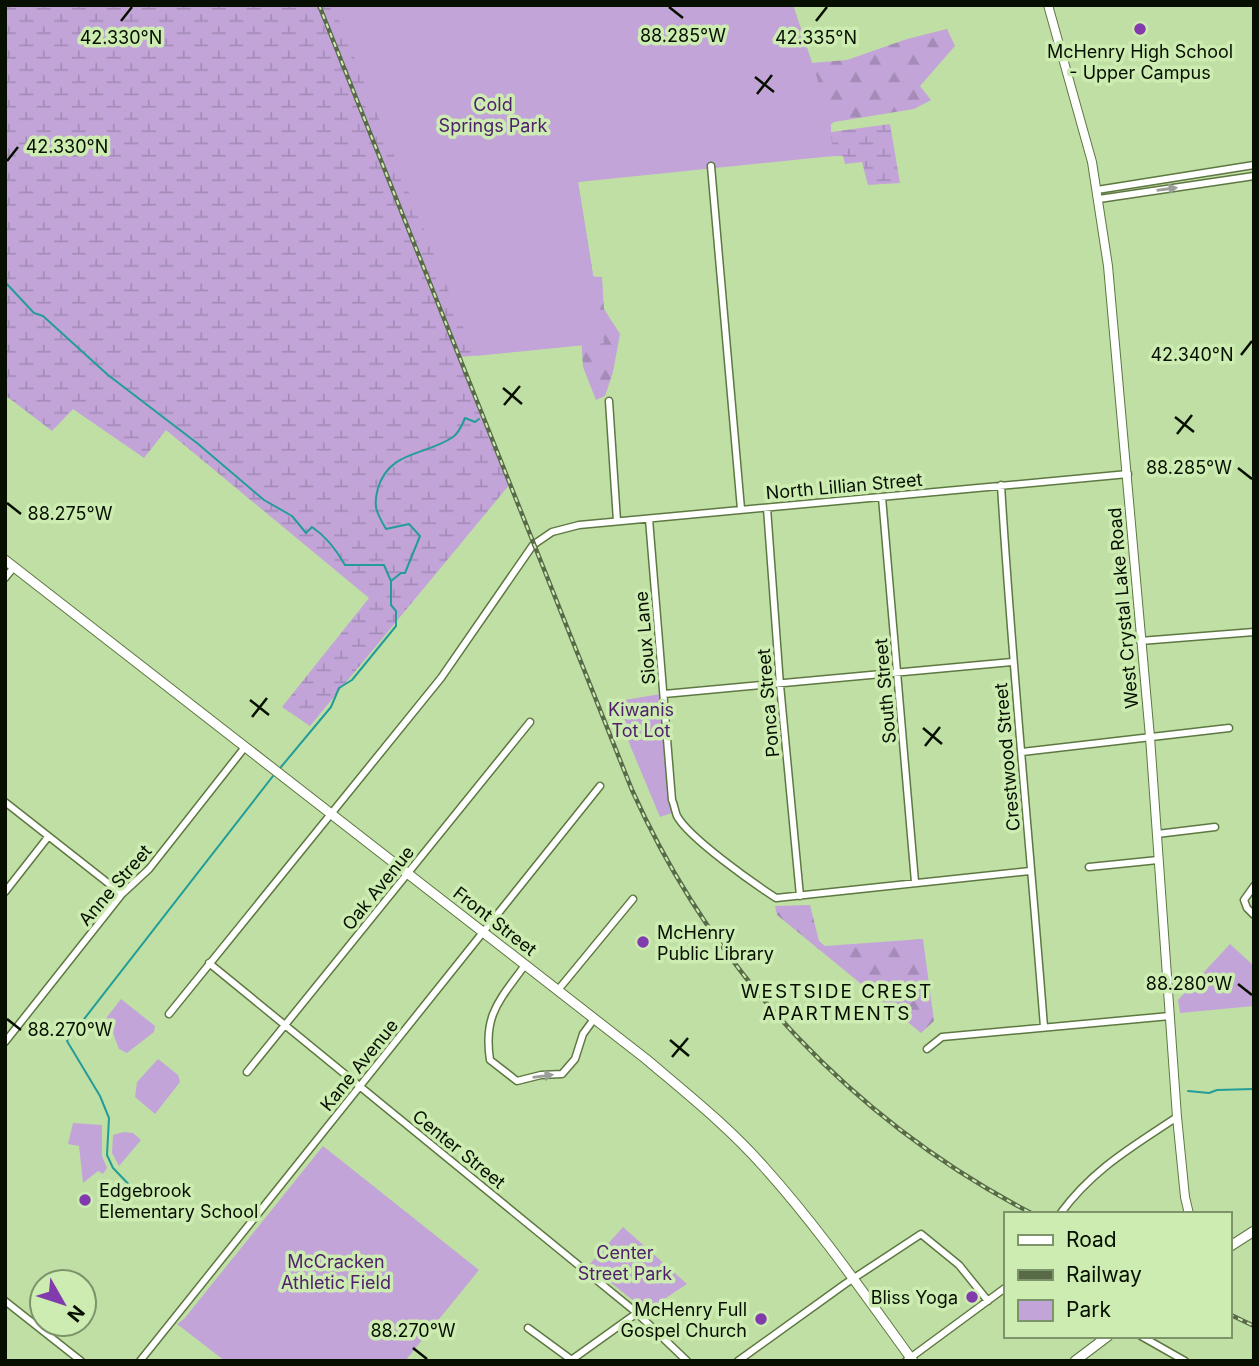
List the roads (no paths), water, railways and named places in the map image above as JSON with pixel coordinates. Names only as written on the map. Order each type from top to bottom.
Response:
[{"type":"main road","name":"Front Street","points":[[5,560],[331,812],[689,1095],[764,1167],[853,1279],[910,1360]]},
{"type":"main road","points":[[1231,1246],[1254,1231]]},
{"type":"main road","points":[[1075,1361],[1105,1338]]},
{"type":"street","name":"West Crystal Lake Road","points":[[1048,5],[1082,121],[1098,194],[1108,266],[1150,737],[1177,1117],[1189,1212]]},
{"type":"street","points":[[1098,194],[1254,164]]},
{"type":"street","points":[[711,166],[741,509]]},
{"type":"street","points":[[1098,194],[1254,176]]},
{"type":"street","points":[[609,401],[617,522]]},
{"type":"street","name":"North Lillian Street","points":[[331,812],[441,678],[533,545],[542,537],[564,528],[617,522],[1128,474]]},
{"type":"street","name":"Crestwood Street","points":[[1001,485],[1012,662],[1022,752],[1044,1027]]},
{"type":"street","name":"South Street","points":[[882,497],[915,882]]},
{"type":"street","name":"Ponca Street","points":[[767,508],[800,896]]},
{"type":"street","name":"Sioux Lane","points":[[649,520],[673,800],[677,816],[692,834],[776,898],[1030,871]]},
{"type":"street","points":[[5,578],[14,567]]},
{"type":"street","points":[[1140,641],[1254,632]]},
{"type":"street","points":[[664,694],[1012,662]]},
{"type":"street","name":"Oak Avenue","points":[[247,1072],[530,722]]},
{"type":"street","points":[[1022,752],[1229,728]]},
{"type":"street","name":"Anne Street","points":[[5,1042],[122,894],[149,869],[245,747]]},
{"type":"street","name":"Kane Avenue","points":[[140,1361],[600,786]]},
{"type":"street","points":[[5,802],[122,894]]},
{"type":"street","points":[[169,1014],[331,812]]},
{"type":"street","points":[[1157,834],[1215,827]]},
{"type":"street","points":[[5,892],[48,837]]},
{"type":"street","points":[[1089,867],[1158,860]]},
{"type":"street","points":[[1254,886],[1244,900],[1254,915]]},
{"type":"street","points":[[558,990],[633,899]]},
{"type":"street","name":"Center Street","points":[[209,963],[637,1313],[687,1361]]},
{"type":"street","points":[[525,965],[493,1009],[486,1038],[489,1060],[517,1081],[541,1075],[562,1074],[575,1059],[583,1034],[594,1019]]},
{"type":"street","points":[[927,1049],[942,1037],[1170,1016]]},
{"type":"street","points":[[1062,1212],[1091,1177],[1108,1162],[1177,1117]]},
{"type":"street","points":[[737,1361],[921,1234],[959,1265],[988,1301]]},
{"type":"street","points":[[910,1360],[1004,1289]]},
{"type":"street","points":[[5,1301],[81,1361]]},
{"type":"street","points":[[528,1328],[571,1361],[637,1313]]},
{"type":"street","points":[[1145,1338],[1185,1361]]},
{"type":"waterway","points":[[5,282],[34,313],[43,316],[108,375],[197,443],[264,500],[292,516],[306,533],[312,527],[317,531],[331,544],[345,565],[384,565],[391,581]]},
{"type":"waterway","points":[[281,767],[331,707],[339,688],[352,680],[396,626],[396,611],[391,605],[391,581],[405,573],[420,536],[409,524],[386,529],[376,504],[378,488],[384,476],[400,460],[453,437],[465,418],[475,422],[479,419]]},
{"type":"waterway","points":[[140,1196],[113,1168],[107,1155],[109,1118],[100,1096],[67,1041],[273,776]]},
{"type":"waterway","points":[[1188,1091],[1209,1093],[1217,1090],[1254,1089]]},
{"type":"railway","points":[[319,5],[632,790],[665,857],[704,921],[748,980],[796,1036],[850,1088],[907,1135],[968,1177],[1029,1212]]},
{"type":"railway","points":[[1231,1315],[1254,1326]]},
{"type":"place","name":"McHenry High School - Upper Campus","points":[[1140,29]]},
{"type":"place","name":"McHenry Public Library","points":[[643,942]]},
{"type":"place","name":"Edgebrook Elementary School","points":[[85,1200]]},
{"type":"place","name":"Bliss Yoga","points":[[972,1297]]},
{"type":"place","name":"McHenry Full Gospel Church","points":[[761,1319]]},
{"type":"district","name":"WESTSIDE CREST APARTMENTS","points":[[837,1002]]},
{"type":"park label","name":"Cold Springs Park","points":[[493,114]]},
{"type":"park label","name":"Kiwanis Tot Lot","points":[[641,719]]},
{"type":"park label","name":"Center Street Park","points":[[625,1262]]},
{"type":"park label","name":"McCracken Athletic Field","points":[[336,1271]]}]
